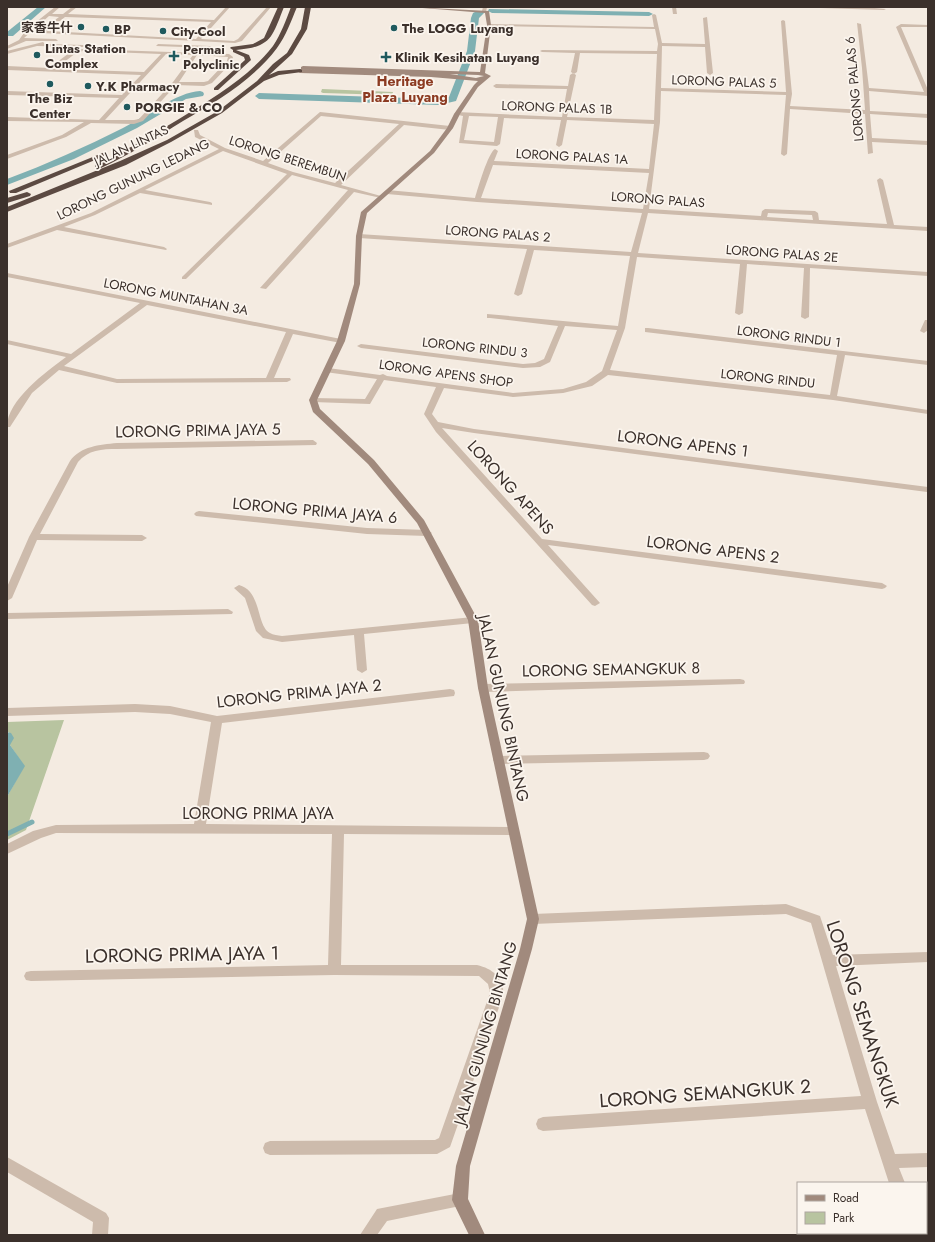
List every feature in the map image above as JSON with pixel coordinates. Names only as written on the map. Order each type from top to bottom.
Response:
[{"type":"highway","name":"JALAN LINTAS","points":[[7,201],[38,191],[102,164],[153,138],[216,99],[261,63],[275,47],[294,7]]},
{"type":"highway","name":"JALAN LINTAS","points":[[7,210],[123,163],[169,141],[220,112],[236,101],[275,65],[287,62],[304,28],[308,7]]},
{"type":"highway","points":[[233,50],[258,48],[273,44],[281,36],[280,9]]},
{"type":"highway","points":[[233,50],[263,43],[270,34],[280,9]]},
{"type":"highway","points":[[307,17],[315,12]]},
{"type":"highway","points":[[232,86],[254,57],[244,52],[233,50]]},
{"type":"highway","points":[[135,140],[197,104],[234,74],[248,58],[248,56],[233,50]]},
{"type":"highway","points":[[287,62],[302,69]]},
{"type":"highway","points":[[258,82],[278,73],[302,69]]},
{"type":"highway","points":[[7,216],[90,184],[173,146],[196,131],[220,112]]},
{"type":"highway","points":[[7,194],[79,166],[135,140],[171,126]]},
{"type":"street","points":[[21,39],[28,31],[58,7]]},
{"type":"street","points":[[76,7],[45,30],[45,32],[49,34],[198,39],[202,41],[239,41],[269,7]]},
{"type":"street","points":[[198,39],[228,7]]},
{"type":"street","points":[[383,376],[367,402],[313,400],[341,341],[357,284],[360,236],[364,212],[432,152],[461,114],[476,86],[483,77],[490,25],[489,14],[485,9],[412,7]]},
{"type":"street","points":[[674,7],[675,13]]},
{"type":"street","points":[[820,7],[884,9]]},
{"type":"street","points":[[47,15],[215,21]]},
{"type":"street","points":[[606,372],[620,328],[634,255],[646,210],[652,171],[657,122],[660,54],[660,44],[654,15]]},
{"type":"street","points":[[705,18],[710,73]]},
{"type":"street","name":"LORONG PALAS 5","points":[[783,21],[790,94],[787,107],[784,154]]},
{"type":"street","name":"LORONG PALAS 6","points":[[859,24],[867,90],[870,153]]},
{"type":"street","points":[[490,25],[657,28]]},
{"type":"street","points":[[867,90],[927,94],[898,27],[928,26]]},
{"type":"street","points":[[28,31],[36,38]]},
{"type":"street","points":[[7,48],[14,42],[21,39],[36,38],[89,42]]},
{"type":"street","points":[[38,45],[44,42],[42,39]]},
{"type":"street","points":[[14,42],[17,46],[28,47]]},
{"type":"street","points":[[152,44],[216,48]]},
{"type":"street","points":[[660,44],[708,46]]},
{"type":"street","points":[[7,52],[38,45],[233,50]]},
{"type":"street","points":[[223,48],[233,50]]},
{"type":"street","points":[[50,70],[78,50],[229,55],[231,57],[229,62],[210,82],[204,84],[175,82]]},
{"type":"street","points":[[542,51],[660,54]]},
{"type":"street","points":[[559,145],[578,52]]},
{"type":"street","points":[[100,122],[165,53]]},
{"type":"street","points":[[7,119],[122,123],[141,120],[175,82],[196,54]]},
{"type":"street","points":[[7,68],[146,74]]},
{"type":"street","points":[[302,69],[483,77]]},
{"type":"street","points":[[302,69],[438,72],[454,75]]},
{"type":"street","points":[[467,76],[474,80],[476,86]]},
{"type":"street","points":[[474,80],[483,77]]},
{"type":"street","points":[[496,86],[571,88]]},
{"type":"street","name":"LORONG PALAS 5","points":[[658,89],[790,94]]},
{"type":"street","points":[[7,93],[123,98]]},
{"type":"street","points":[[787,107],[928,116]]},
{"type":"street","points":[[264,163],[320,114],[450,128]]},
{"type":"street","points":[[461,114],[461,142],[497,144],[501,116]]},
{"type":"street","name":"LORONG PALAS 1B","points":[[461,114],[657,122]]},
{"type":"street","points":[[7,157],[64,136],[89,122]]},
{"type":"street","points":[[337,185],[402,124]]},
{"type":"street","name":"LORONG BEREMBUN","points":[[196,131],[197,136],[223,149],[291,173],[352,190],[383,195]]},
{"type":"street","points":[[870,140],[928,143]]},
{"type":"street","name":"LORONG GUNUNG LEDANG","points":[[7,246],[59,228],[92,214],[223,149]]},
{"type":"street","points":[[477,200],[485,182],[495,151]]},
{"type":"street","name":"LORONG PALAS 1A","points":[[490,163],[652,171]]},
{"type":"street","points":[[184,278],[291,173]]},
{"type":"street","points":[[880,180],[890,227]]},
{"type":"street","points":[[264,288],[352,190]]},
{"type":"street","points":[[139,191],[210,204]]},
{"type":"street","name":"LORONG PALAS","points":[[383,195],[646,210],[928,229]]},
{"type":"street","points":[[59,228],[164,249]]},
{"type":"street","name":"LORONG PALAS 2","points":[[360,236],[634,255]]},
{"type":"street","points":[[518,294],[531,247]]},
{"type":"street","name":"LORONG PALAS 2E","points":[[634,255],[928,274]]},
{"type":"street","points":[[739,313],[744,262]]},
{"type":"street","points":[[805,317],[807,267]]},
{"type":"street","name":"LORONG MUNTAHAN 3A","points":[[7,275],[341,341]]},
{"type":"street","points":[[7,425],[29,391],[72,356],[146,302]]},
{"type":"street","points":[[490,316],[562,324],[620,328]]},
{"type":"street","points":[[924,331],[928,322]]},
{"type":"street","name":"LORONG RINDU 3","points":[[361,346],[523,366],[537,365],[547,360],[562,324]]},
{"type":"street","name":"LORONG RINDU 1","points":[[648,330],[841,354],[928,363]]},
{"type":"street","points":[[269,380],[290,331]]},
{"type":"street","points":[[7,342],[72,356]]},
{"type":"street","points":[[833,398],[841,354]]},
{"type":"street","points":[[58,367],[117,381],[287,380]]},
{"type":"street","name":"LORONG APENS SHOP","points":[[328,370],[383,376],[513,395],[563,391],[589,384],[606,372]]},
{"type":"street","name":"LORONG RINDU","points":[[606,372],[833,398],[928,412]]},
{"type":"street","name":"LORONG APENS","points":[[441,385],[428,414],[435,424],[595,603]]},
{"type":"street","name":"JALAN GUNUNG BINTANG","points":[[313,400],[316,410],[371,462],[422,522],[472,620],[483,688],[533,919],[526,949],[463,1166],[460,1200],[476,1235]]},
{"type":"street","name":"LORONG APENS 1","points":[[435,424],[474,431],[927,489]]},
{"type":"street","name":"LORONG PRIMA JAYA 5","points":[[34,537],[74,461],[83,452],[90,449],[117,446],[313,443]]},
{"type":"street","name":"LORONG PRIMA JAYA 6","points":[[199,514],[368,531],[427,533]]},
{"type":"street","points":[[7,598],[34,537],[142,538]]},
{"type":"street","name":"LORONG APENS 2","points":[[540,541],[882,586]]},
{"type":"street","points":[[239,588],[249,597],[261,631],[267,636],[282,639],[472,620]]},
{"type":"street","points":[[7,616],[228,612]]},
{"type":"street","points":[[359,632],[362,670]]},
{"type":"street","name":"LORONG SEMANGKUK 8","points":[[483,688],[740,682]]},
{"type":"street","name":"LORONG PRIMA JAYA 2","points":[[7,712],[157,708],[217,720],[450,693]]},
{"type":"street","points":[[199,828],[217,720]]},
{"type":"street","points":[[499,760],[704,756]]},
{"type":"street","name":"LORONG PRIMA JAYA","points":[[7,850],[32,836],[44,831],[56,829],[199,828],[513,831]]},
{"type":"street","points":[[334,970],[338,830]]},
{"type":"street","name":"LORONG SEMANGKUK","points":[[533,919],[786,909],[816,920],[870,1102],[897,1182]]},
{"type":"street","points":[[829,961],[928,957]]},
{"type":"street","name":"LORONG PRIMA JAYA 1","points":[[31,976],[334,970],[478,970],[486,972],[492,977],[496,984],[497,993],[445,1142],[437,1147],[270,1148]]},
{"type":"street","name":"LORONG SEMANGKUK 2","points":[[543,1124],[870,1102]]},
{"type":"street","points":[[889,1161],[928,1160]]},
{"type":"street","points":[[7,1164],[102,1218],[100,1235]]},
{"type":"street","points":[[368,1235],[382,1214],[460,1200]]},
{"type":"green space","points":[[322,89],[393,92],[392,95],[323,93],[321,92]]},
{"type":"green space","points":[[64,720],[26,830],[7,840],[7,797],[24,766],[10,745],[9,732],[7,732],[7,722]]},
{"type":"water","points":[[7,732],[11,733],[14,738],[10,745],[25,766],[7,797]]},
{"type":"waterway","points":[[7,34],[10,34],[42,7]]},
{"type":"waterway","points":[[492,11],[649,14]]},
{"type":"waterway","points":[[259,96],[439,102],[453,99],[471,51],[475,18],[476,15],[480,13]]},
{"type":"waterway","points":[[7,182],[45,168],[84,151],[140,123],[183,97],[200,94]]},
{"type":"waterway","points":[[7,834],[32,822]]},
{"type":"place","name":"家香牛什","points":[[81,27]]},
{"type":"place","name":"The LOGG Luyang","points":[[394,28]]},
{"type":"place","name":"BP","points":[[106,29]]},
{"type":"place","name":"City-Cool","points":[[163,31]]},
{"type":"place","name":"Lintas Station Complex","points":[[37,55]]},
{"type":"place","name":"Permai Polyclinic","points":[[174,56]]},
{"type":"place","name":"Klinik Kesihatan Luyang","points":[[386,57]]},
{"type":"place","name":"The Biz Center","points":[[50,84]]},
{"type":"place","name":"Y.K Pharmacy","points":[[88,86]]},
{"type":"place","name":"PORGIE & CO","points":[[127,107]]},
{"type":"district","name":"Heritage Plaza Luyang","points":[[405,90]]}]
